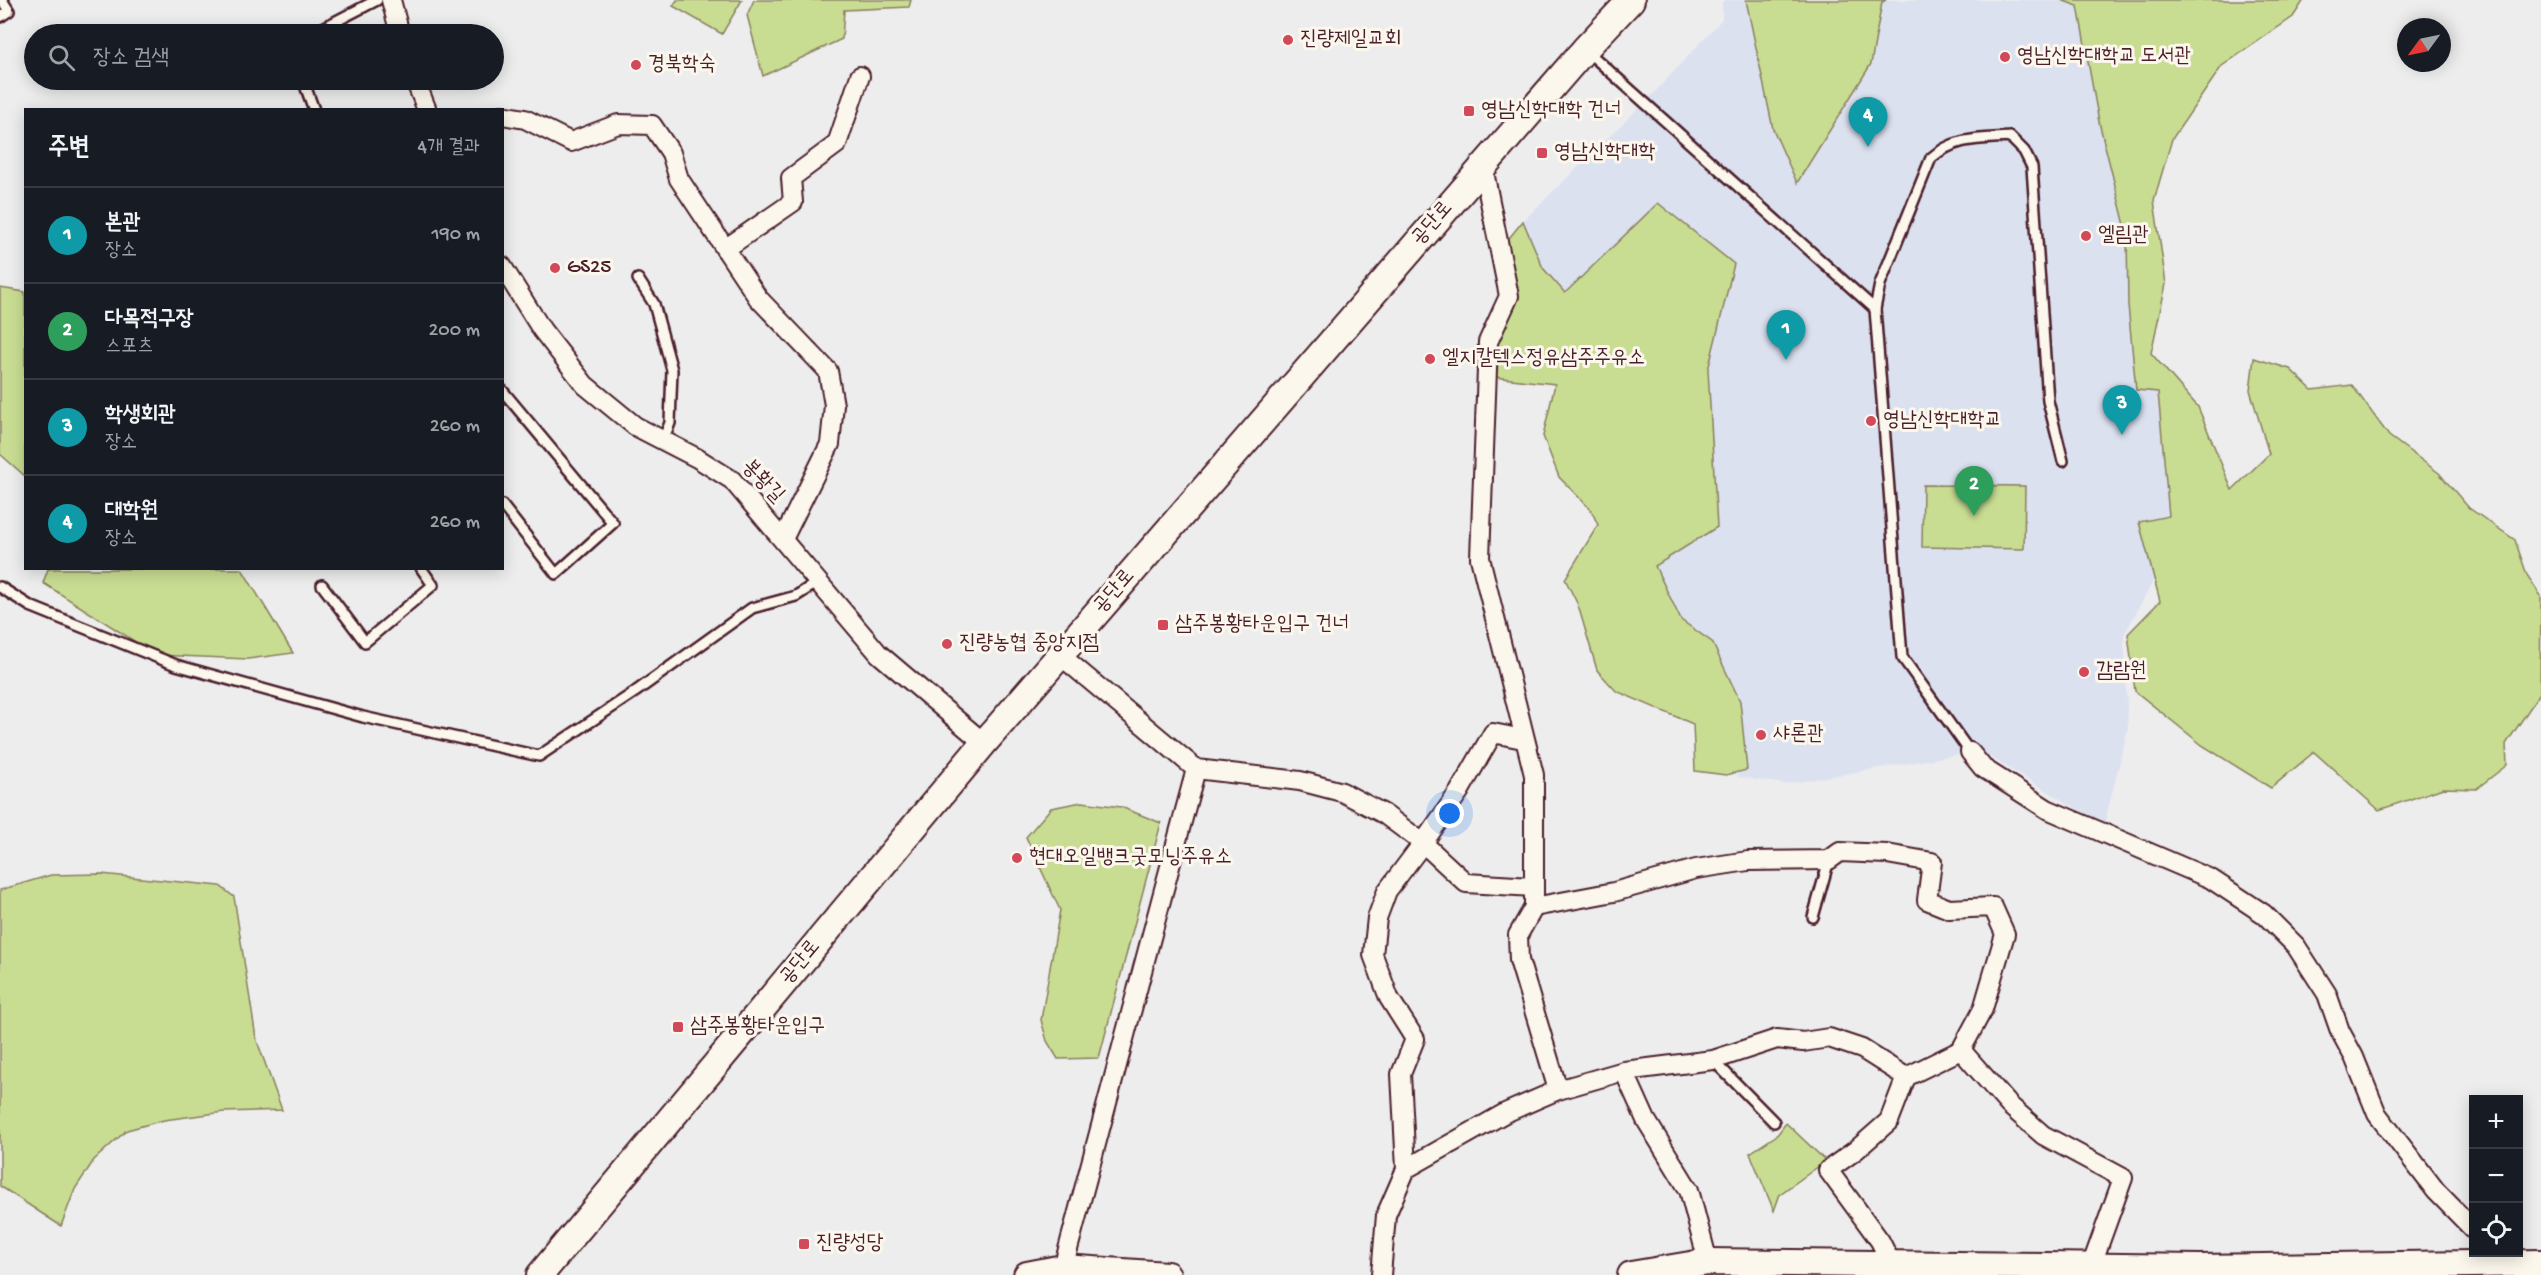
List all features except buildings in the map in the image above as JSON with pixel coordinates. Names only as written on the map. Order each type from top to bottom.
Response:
[{"type":"street","points":[[391,0],[397,24]]},
{"type":"street","name":"공단로","points":[[540,1275],[984,743],[1585,49],[1631,0]]},
{"type":"street","points":[[725,249],[793,202],[791,178],[837,144],[860,76]]},
{"type":"street","points":[[419,90],[426,108]]},
{"type":"street","points":[[504,116],[525,119],[571,142],[618,124],[652,125],[671,153],[679,179],[758,298],[828,371],[834,405],[830,444],[783,539]]},
{"type":"street","points":[[1483,167],[1509,296],[1488,342],[1480,558],[1523,739],[1534,775],[1534,907],[1518,935],[1519,960],[1558,1090]]},
{"type":"street","name":"봉황길","points":[[504,272],[511,293],[585,385],[635,426],[732,480],[879,654],[984,743]]},
{"type":"street","points":[[1060,656],[1196,769],[1299,781],[1342,792],[1384,814],[1423,843],[1466,883],[1534,886]]},
{"type":"street","points":[[1381,1275],[1386,1215],[1406,1169],[1401,1074],[1414,1039],[1389,998],[1373,955],[1377,918],[1387,891],[1459,792],[1493,733],[1523,739]]},
{"type":"street","points":[[1970,752],[1983,768],[2047,809],[2211,879],[2264,914],[2296,946],[2327,994],[2340,1031],[2354,1057],[2377,1114],[2436,1191],[2469,1225]]},
{"type":"street","points":[[1063,1268],[1196,769]]},
{"type":"street","points":[[1534,907],[1614,892],[1696,869],[1748,861],[1829,860],[1840,852],[1887,854],[1932,862],[1927,900],[1949,909],[1993,907],[2005,934],[1983,1009],[1961,1050],[1906,1077],[1889,1121],[1856,1150],[1828,1170],[1880,1241],[1892,1265]]},
{"type":"street","points":[[1406,1169],[1505,1113],[1558,1090],[1624,1071],[1713,1060],[1777,1039],[1803,1042],[1829,1038],[1862,1049],[1906,1077]]},
{"type":"street","points":[[1961,1050],[2009,1105],[2043,1135],[2123,1178],[2089,1271]]},
{"type":"street","points":[[1624,1071],[1646,1120],[1689,1190],[1708,1262]]},
{"type":"street","points":[[1631,1275],[1708,1262],[2201,1272],[2500,1258],[2541,1263]]},
{"type":"street","points":[[1027,1275],[1063,1268],[1167,1275]]},
{"type":"lane","points":[[0,17],[9,11],[2,0]]},
{"type":"lane","points":[[331,24],[377,0]]},
{"type":"lane","points":[[1585,49],[1875,309]]},
{"type":"lane","points":[[307,90],[313,108]]},
{"type":"lane","points":[[1970,752],[1902,657],[1875,309],[1880,284],[1931,158],[1944,147],[1965,140],[2010,137],[2024,151],[2032,167],[2048,401],[2063,461]]},
{"type":"lane","points":[[638,279],[654,304],[672,370],[670,423],[663,440]]},
{"type":"lane","points":[[504,392],[613,523],[556,574],[504,508]]},
{"type":"lane","points":[[322,585],[365,642],[433,585],[422,570]]},
{"type":"lane","points":[[0,587],[30,606],[176,665],[363,717],[539,756],[635,692],[752,608],[796,596],[818,582]]},
{"type":"lane","points":[[1813,917],[1829,860]]},
{"type":"lane","points":[[1713,1060],[1774,1122]]},
{"type":"shaded area","name":"영남신학대학교","points":[[1724,0],[2137,0],[2118,89],[2166,284],[2151,353],[2198,407],[2184,524],[2124,635],[2128,729],[2104,825],[1980,751],[1785,784],[1738,777],[1719,691],[1666,674],[1591,510],[1559,477],[1543,436],[1555,383],[1523,221],[1657,90],[1722,19]]},
{"type":"green space","points":[[677,0],[742,0],[722,34],[673,6]]},
{"type":"green space","points":[[754,0],[911,0],[909,7],[844,10],[842,39],[763,76],[747,15]]},
{"type":"green space","points":[[1746,0],[1886,0],[1882,2],[1871,64],[1797,183],[1773,129]]},
{"type":"green space","points":[[2061,0],[2304,0],[2293,17],[2222,66],[2172,139],[2154,200],[2166,284],[2151,353],[2198,407],[2232,490],[2269,454],[2250,390],[2254,358],[2290,369],[2312,390],[2352,385],[2389,436],[2439,473],[2469,508],[2515,540],[2527,575],[2541,596],[2540,693],[2506,744],[2507,765],[2476,789],[2443,788],[2379,810],[2314,752],[2271,788],[2202,745],[2135,691],[2128,634],[2160,601],[2139,522],[2169,516],[2158,392],[2136,390],[2128,305],[2127,233],[2099,122],[2078,6]]},
{"type":"green space","points":[[1658,203],[1734,264],[1708,370],[1717,527],[1655,566],[1681,620],[1712,642],[1740,701],[1747,770],[1726,775],[1695,771],[1693,724],[1616,691],[1597,670],[1578,605],[1565,579],[1598,525],[1591,510],[1559,477],[1543,436],[1555,384],[1494,377],[1505,243],[1523,221],[1543,268],[1565,293]]},
{"type":"green space","points":[[0,288],[24,292],[24,475],[0,454]]},
{"type":"green space","points":[[1923,485],[2025,486],[2024,549],[1922,547]]},
{"type":"green space","points":[[48,570],[243,570],[293,653],[248,659],[156,655],[43,583]]},
{"type":"green space","points":[[1082,802],[1121,807],[1161,823],[1099,1058],[1058,1059],[1047,1041],[1041,1020],[1060,910],[1026,837],[1051,808]]},
{"type":"green space","points":[[101,874],[220,886],[234,897],[256,1038],[282,1110],[224,1112],[164,1120],[127,1130],[94,1160],[75,1189],[61,1226],[0,1186],[0,890],[51,875]]},
{"type":"green space","points":[[1786,1123],[1826,1161],[1780,1194],[1774,1211],[1750,1153],[1777,1135]]},
{"type":"place","name":"진량제일교회","points":[[1288,40]]},
{"type":"place","name":"영남신학대학교 도서관","points":[[2005,57]]},
{"type":"place","name":"경북학숙","points":[[636,65]]},
{"type":"place","name":"영남신학대학 건너","points":[[1469,111]]},
{"type":"place","name":"대학원","points":[[1868,147]]},
{"type":"place","name":"영남신학대학","points":[[1542,153]]},
{"type":"place","name":"엘림관","points":[[2086,236]]},
{"type":"place","name":"GS25","points":[[555,268]]},
{"type":"place","name":"엘지칼텍스정유삼주주유소","points":[[1430,359]]},
{"type":"place","name":"본관","points":[[1786,360]]},
{"type":"place","name":"영남신학대학교","points":[[1871,421]]},
{"type":"place","name":"학생회관","points":[[2122,435]]},
{"type":"place","name":"다목적구장","points":[[1974,516]]},
{"type":"place","name":"삼주봉황타운입구 건너","points":[[1163,625]]},
{"type":"place","name":"진량농협 중앙지점","points":[[947,644]]},
{"type":"place","name":"감람원","points":[[2084,672]]},
{"type":"place","name":"샤론관","points":[[1761,735]]},
{"type":"place","name":"현대오일뱅크굿모닝주유소","points":[[1017,858]]},
{"type":"place","name":"삼주봉황타운입구","points":[[678,1027]]},
{"type":"place","name":"진량성당","points":[[804,1244]]}]
